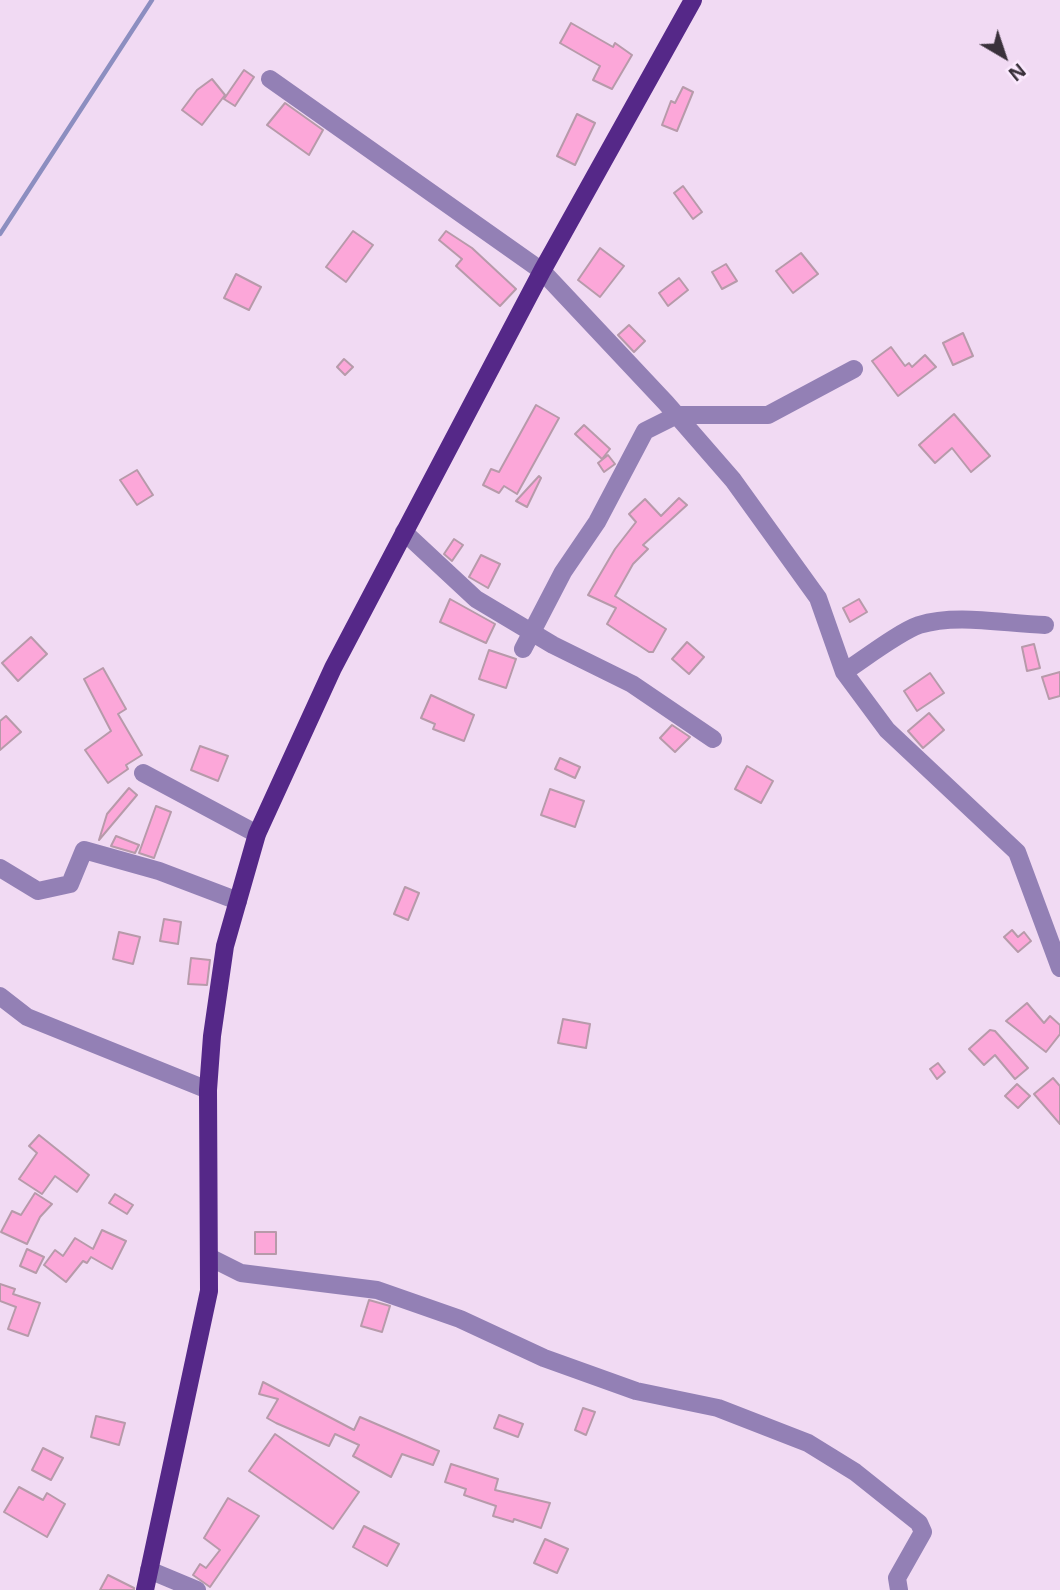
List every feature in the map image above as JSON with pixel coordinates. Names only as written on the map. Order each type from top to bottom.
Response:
[{"type":"main road","points":[[145,1590],[209,1291],[208,1090],[225,946],[257,834],[333,668],[404,532],[542,271],[693,0]]},
{"type":"street","points":[[270,79],[542,271],[677,415],[733,480],[818,598],[844,672],[887,730],[1017,852],[1060,968]]},
{"type":"street","points":[[523,649],[563,572],[597,522],[645,431],[677,415],[768,415],[854,369]]},
{"type":"street","points":[[404,532],[476,598],[533,633],[632,684],[713,739]]},
{"type":"street","points":[[844,672],[919,625],[977,619],[1005,624],[1045,625]]},
{"type":"street","points":[[143,773],[257,834]]},
{"type":"street","points":[[0,868],[38,891],[70,884],[84,850],[159,871],[238,901]]},
{"type":"street","points":[[0,996],[27,1017],[208,1090]]},
{"type":"street","points":[[209,1257],[241,1273],[377,1290],[460,1320],[544,1358],[636,1391],[718,1408],[808,1443],[856,1472],[919,1523],[923,1532],[897,1578],[899,1590]]},
{"type":"street","points":[[149,1570],[197,1590]]},
{"type":"building","points":[[571,23],[613,47],[615,43],[632,55],[612,89],[593,80],[600,66],[560,43]]},
{"type":"building","points":[[244,70],[254,77],[235,106],[224,99]]},
{"type":"building","points":[[212,79],[225,95],[202,125],[182,110],[197,90]]},
{"type":"building","points":[[683,87],[693,92],[677,131],[662,125],[671,101],[675,103]]},
{"type":"building","points":[[285,103],[323,130],[309,155],[267,125]]},
{"type":"building","points":[[577,114],[595,123],[575,165],[557,156]]},
{"type":"building","points":[[683,186],[702,212],[693,219],[674,193]]},
{"type":"building","points":[[353,231],[373,245],[346,282],[326,267]]},
{"type":"building","points":[[446,231],[472,248],[516,289],[500,306],[456,266],[462,259],[439,240]]},
{"type":"building","points":[[600,248],[624,266],[600,297],[578,280]]},
{"type":"building","points":[[801,253],[818,274],[793,293],[776,271]]},
{"type":"building","points":[[726,264],[737,281],[722,289],[712,272]]},
{"type":"building","points":[[236,274],[261,287],[249,310],[224,298]]},
{"type":"building","points":[[679,278],[688,290],[668,306],[659,293]]},
{"type":"building","points":[[629,325],[645,341],[634,352],[618,335]]},
{"type":"building","points":[[963,333],[973,356],[953,365],[943,343]]},
{"type":"building","points":[[891,347],[905,366],[909,363],[912,367],[925,355],[936,367],[898,396],[872,361]]},
{"type":"building","points":[[344,359],[353,367],[345,375],[337,367]]},
{"type":"building","points":[[536,405],[559,418],[517,494],[504,486],[499,493],[483,485],[491,469],[499,472]]},
{"type":"building","points":[[954,414],[990,456],[971,472],[952,448],[935,463],[919,445]]},
{"type":"building","points":[[584,425],[610,449],[602,459],[575,434]]},
{"type":"building","points":[[608,455],[615,464],[604,472],[598,463]]},
{"type":"building","points":[[137,470],[153,495],[137,505],[120,480]]},
{"type":"building","points":[[539,476],[541,478],[527,507],[516,501]]},
{"type":"building","points":[[679,498],[687,505],[643,545],[648,549],[633,564],[615,596],[666,629],[653,652],[649,652],[607,624],[616,608],[588,595],[615,549],[636,522],[629,514],[645,499],[661,516]]},
{"type":"building","points":[[454,539],[463,545],[452,561],[444,554]]},
{"type":"building","points":[[481,555],[500,564],[488,588],[469,577]]},
{"type":"building","points":[[450,599],[495,624],[486,643],[440,622]]},
{"type":"building","points":[[859,599],[867,612],[850,622],[843,608]]},
{"type":"building","points":[[31,637],[47,654],[18,681],[2,663]]},
{"type":"building","points":[[687,642],[704,657],[689,674],[672,659]]},
{"type":"building","points":[[1034,644],[1040,668],[1027,671],[1022,647]]},
{"type":"building","points":[[489,650],[516,659],[506,688],[479,679]]},
{"type":"building","points":[[103,668],[126,709],[118,714],[142,755],[126,765],[128,769],[108,783],[85,750],[111,731],[84,679]]},
{"type":"building","points":[[1060,672],[1060,696],[1049,699],[1042,677]]},
{"type":"building","points":[[930,673],[944,693],[917,711],[904,691]]},
{"type":"building","points":[[431,695],[474,715],[464,741],[433,729],[435,724],[421,718]]},
{"type":"building","points":[[929,713],[944,730],[923,748],[908,731]]},
{"type":"building","points":[[6,716],[21,732],[0,750],[0,721]]},
{"type":"building","points":[[672,725],[690,737],[675,752],[660,738]]},
{"type":"building","points":[[200,746],[228,756],[218,781],[191,770]]},
{"type":"building","points":[[560,758],[580,767],[575,778],[555,769]]},
{"type":"building","points":[[747,766],[773,781],[761,803],[735,789]]},
{"type":"building","points":[[129,788],[137,795],[99,840],[107,814]]},
{"type":"building","points":[[550,789],[584,801],[575,827],[541,815]]},
{"type":"building","points":[[156,806],[171,812],[154,858],[139,853]]},
{"type":"building","points":[[116,836],[139,845],[135,853],[111,846]]},
{"type":"building","points":[[405,887],[419,893],[408,920],[394,914]]},
{"type":"building","points":[[164,919],[181,922],[178,944],[160,941]]},
{"type":"building","points":[[1012,930],[1018,937],[1024,932],[1031,941],[1018,952],[1004,937]]},
{"type":"building","points":[[119,932],[140,937],[133,964],[113,959]]},
{"type":"building","points":[[191,958],[210,960],[207,985],[188,984]]},
{"type":"building","points":[[1027,1003],[1044,1023],[1050,1016],[1060,1025],[1060,1034],[1046,1052],[1006,1021]]},
{"type":"building","points":[[563,1019],[590,1024],[586,1048],[558,1043]]},
{"type":"building","points":[[990,1030],[995,1031],[1028,1068],[1015,1079],[995,1055],[984,1065],[969,1049]]},
{"type":"building","points":[[938,1063],[945,1072],[937,1079],[930,1069]]},
{"type":"building","points":[[1053,1078],[1060,1086],[1060,1124],[1034,1094]]},
{"type":"building","points":[[1017,1084],[1030,1096],[1018,1108],[1005,1096]]},
{"type":"building","points":[[39,1135],[89,1175],[77,1192],[55,1176],[42,1194],[19,1179],[37,1153],[29,1146]]},
{"type":"building","points":[[35,1193],[52,1204],[40,1217],[27,1244],[1,1232],[12,1211],[21,1215]]},
{"type":"building","points":[[115,1194],[133,1205],[127,1214],[109,1203]]},
{"type":"building","points":[[102,1230],[126,1241],[112,1269],[91,1257],[87,1263],[83,1261],[66,1282],[44,1265],[55,1250],[63,1256],[75,1238],[93,1249]]},
{"type":"building","points":[[255,1232],[276,1232],[276,1254],[255,1254]]},
{"type":"building","points":[[27,1249],[44,1257],[36,1273],[20,1266]]},
{"type":"building","points":[[0,1284],[15,1289],[13,1294],[40,1303],[28,1336],[8,1329],[16,1307],[0,1301]]},
{"type":"building","points":[[369,1300],[390,1306],[382,1332],[361,1326]]},
{"type":"building","points":[[263,1382],[354,1430],[360,1417],[439,1451],[433,1465],[402,1454],[391,1477],[353,1456],[359,1445],[335,1434],[329,1446],[276,1423],[267,1418],[278,1399],[259,1394]]},
{"type":"building","points":[[583,1408],[595,1412],[586,1435],[575,1430]]},
{"type":"building","points":[[499,1415],[523,1424],[518,1437],[494,1428]]},
{"type":"building","points":[[96,1416],[125,1423],[119,1445],[91,1437]]},
{"type":"building","points":[[275,1434],[359,1492],[333,1529],[249,1471]]},
{"type":"building","points":[[43,1448],[63,1458],[51,1480],[32,1470]]},
{"type":"building","points":[[451,1464],[498,1479],[495,1490],[550,1503],[541,1528],[514,1519],[513,1522],[493,1516],[496,1506],[464,1495],[466,1489],[445,1482]]},
{"type":"building","points":[[19,1487],[43,1500],[47,1493],[65,1504],[47,1537],[4,1512]]},
{"type":"building","points":[[228,1498],[259,1516],[210,1587],[193,1575],[200,1564],[206,1568],[220,1550],[204,1538]]},
{"type":"building","points":[[364,1526],[399,1544],[387,1566],[353,1547]]},
{"type":"building","points":[[545,1539],[568,1549],[557,1573],[534,1563]]},
{"type":"building","points":[[108,1575],[134,1588],[134,1590],[100,1590]]},
{"type":"waterway","points":[[0,234],[152,0]]}]
